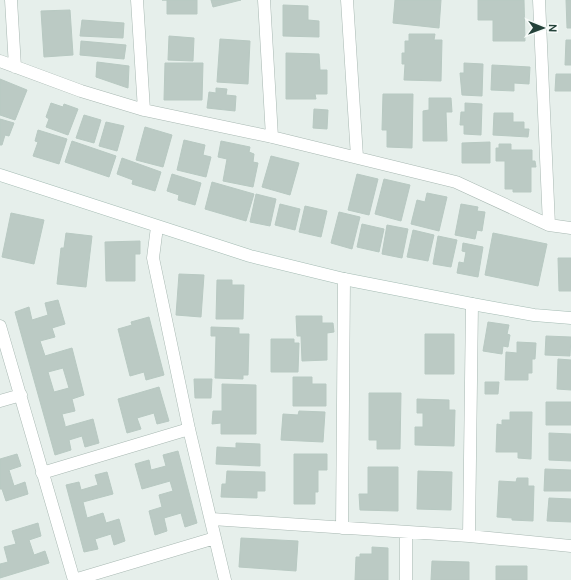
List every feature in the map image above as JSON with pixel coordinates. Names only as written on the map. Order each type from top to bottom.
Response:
[{"type":"street","points":[[11,0],[15,67]]},
{"type":"street","points":[[137,0],[144,110]]},
{"type":"street","points":[[264,0],[272,138]]},
{"type":"street","points":[[347,0],[357,158]]},
{"type":"street","points":[[539,0],[549,225]]},
{"type":"street","points":[[0,61],[81,92],[144,110],[272,138],[456,182],[549,225],[571,228]]},
{"type":"street","points":[[0,176],[250,256],[344,279],[472,304],[534,315],[571,318]]},
{"type":"street","points":[[157,227],[153,258],[189,428],[212,519],[225,580]]},
{"type":"street","points":[[342,528],[344,279]]},
{"type":"street","points":[[469,536],[472,304]]},
{"type":"street","points":[[0,326],[74,580],[215,538]]},
{"type":"street","points":[[0,401],[21,395]]},
{"type":"street","points":[[42,473],[189,428]]},
{"type":"street","points":[[212,519],[469,536],[571,546]]},
{"type":"street","points":[[406,533],[406,580]]},
{"type":"building","points":[[167,0],[197,0],[197,14],[167,14]]},
{"type":"building","points":[[211,0],[241,0],[213,7]]},
{"type":"building","points":[[395,0],[441,0],[439,28],[393,23]]},
{"type":"building","points":[[478,0],[524,0],[525,41],[493,41],[493,20],[478,20]]},
{"type":"building","points":[[566,0],[571,0],[571,28],[567,28]]},
{"type":"building","points":[[283,5],[308,6],[308,20],[319,21],[319,37],[283,36]]},
{"type":"building","points":[[70,10],[73,55],[44,57],[41,11]]},
{"type":"building","points":[[82,20],[124,23],[123,38],[80,36]]},
{"type":"building","points":[[409,34],[435,34],[434,40],[442,40],[441,81],[404,80],[405,64],[402,64],[402,53],[405,53],[405,41],[409,41]]},
{"type":"building","points":[[169,36],[194,38],[193,61],[168,60]]},
{"type":"building","points":[[220,39],[250,41],[248,84],[217,82]]},
{"type":"building","points":[[566,40],[571,40],[571,65],[565,65]]},
{"type":"building","points":[[81,41],[126,45],[124,59],[80,55]]},
{"type":"building","points":[[286,53],[319,54],[320,70],[327,70],[327,94],[315,94],[316,99],[286,99]]},
{"type":"building","points":[[97,62],[129,66],[128,88],[96,77]]},
{"type":"building","points":[[165,63],[203,63],[202,100],[164,100]]},
{"type":"building","points":[[464,63],[483,64],[482,96],[462,95],[460,73],[464,73]]},
{"type":"building","points":[[492,65],[530,67],[529,84],[514,83],[514,91],[491,90]]},
{"type":"building","points":[[556,74],[571,74],[571,91],[555,91]]},
{"type":"building","points":[[0,79],[27,90],[15,120],[0,115]]},
{"type":"building","points":[[216,88],[227,89],[226,95],[236,96],[235,111],[207,108],[209,92],[216,93]]},
{"type":"building","points":[[383,94],[413,94],[412,148],[387,147],[387,130],[382,130]]},
{"type":"building","points":[[429,98],[451,98],[452,112],[446,112],[447,141],[423,141],[423,111],[429,110]]},
{"type":"building","points":[[51,103],[63,107],[64,104],[78,109],[68,135],[46,127],[49,119],[46,117]]},
{"type":"building","points":[[465,103],[482,104],[481,135],[464,134],[464,125],[460,125],[461,112],[465,112]]},
{"type":"building","points":[[314,109],[328,110],[327,129],[313,128]]},
{"type":"building","points":[[494,113],[513,113],[513,122],[524,122],[524,129],[529,129],[528,137],[493,135]]},
{"type":"building","points":[[84,115],[101,120],[94,143],[76,138]]},
{"type":"building","points":[[0,119],[14,123],[9,136],[5,135],[2,145],[0,145]]},
{"type":"building","points":[[106,122],[124,126],[117,151],[99,146]]},
{"type":"building","points":[[145,127],[172,135],[163,167],[136,160]]},
{"type":"building","points":[[38,130],[67,139],[59,164],[33,156],[38,142],[35,141]]},
{"type":"building","points":[[184,140],[205,145],[203,155],[211,157],[206,177],[177,170]]},
{"type":"building","points":[[72,141],[116,156],[109,177],[65,162]]},
{"type":"building","points":[[221,141],[250,147],[249,152],[254,154],[253,162],[258,163],[253,187],[223,181],[227,159],[218,157]]},
{"type":"building","points":[[490,142],[490,163],[462,163],[462,143]]},
{"type":"building","points":[[499,144],[511,144],[511,150],[532,150],[532,161],[535,161],[536,167],[531,167],[531,192],[513,192],[513,189],[505,189],[505,161],[496,161],[496,148],[499,148]]},
{"type":"building","points":[[271,156],[299,163],[290,195],[262,187]]},
{"type":"building","points":[[122,158],[161,172],[155,191],[132,184],[133,180],[117,174]]},
{"type":"building","points":[[172,174],[201,183],[195,205],[178,200],[179,195],[167,191]]},
{"type":"building","points":[[357,174],[378,179],[369,215],[348,210]]},
{"type":"building","points":[[384,179],[410,185],[401,221],[375,214]]},
{"type":"building","points":[[212,182],[254,194],[246,221],[205,209]]},
{"type":"building","points":[[427,193],[447,197],[439,231],[411,224],[417,200],[425,202]]},
{"type":"building","points":[[256,194],[276,199],[270,226],[250,222]]},
{"type":"building","points":[[280,204],[300,209],[295,230],[275,225]]},
{"type":"building","points":[[461,204],[478,207],[477,211],[485,212],[482,231],[477,230],[475,239],[455,235]]},
{"type":"building","points":[[305,206],[327,211],[321,237],[299,232]]},
{"type":"building","points":[[339,212],[360,217],[352,249],[331,243]]},
{"type":"building","points":[[11,213],[44,220],[34,264],[2,257]]},
{"type":"building","points":[[362,224],[384,229],[379,252],[357,247]]},
{"type":"building","points":[[387,225],[408,229],[402,258],[382,254]]},
{"type":"building","points":[[413,230],[434,235],[428,261],[407,257]]},
{"type":"building","points":[[66,233],[92,236],[86,287],[57,284],[61,248],[64,248]]},
{"type":"building","points":[[493,233],[547,244],[538,286],[485,275]]},
{"type":"building","points":[[438,236],[457,240],[451,267],[433,264]]},
{"type":"building","points":[[140,241],[140,254],[135,254],[135,281],[106,281],[105,242]]},
{"type":"building","points":[[463,243],[483,247],[478,277],[457,273],[459,262],[464,263],[466,252],[462,251]]},
{"type":"building","points":[[558,258],[571,258],[571,291],[559,291]]},
{"type":"building","points":[[179,274],[204,275],[201,317],[176,315]]},
{"type":"building","points":[[217,280],[232,280],[232,285],[244,285],[243,319],[216,319]]},
{"type":"building","points":[[58,300],[65,324],[52,328],[55,337],[40,341],[45,356],[72,348],[84,395],[72,399],[75,411],[62,414],[65,427],[93,419],[99,443],[85,447],[82,436],[69,440],[71,450],[55,455],[15,312],[29,307],[32,320],[48,315],[45,303]],"holes":[[[63,368],[69,388],[54,392],[48,372]]]},
{"type":"building","points":[[296,316],[322,316],[322,323],[333,323],[334,332],[327,333],[327,360],[302,361],[301,336],[297,336]]},
{"type":"building","points":[[149,317],[164,375],[146,380],[144,372],[130,376],[118,329],[132,325],[131,322]]},
{"type":"building","points":[[488,322],[509,325],[507,334],[510,335],[508,347],[503,346],[502,354],[483,351]]},
{"type":"building","points":[[211,327],[239,328],[239,334],[249,334],[248,375],[243,375],[243,379],[215,378],[216,336],[211,336]]},
{"type":"building","points":[[425,334],[454,334],[454,374],[425,374]]},
{"type":"building","points":[[546,336],[571,337],[570,356],[545,355]]},
{"type":"building","points":[[271,339],[294,339],[294,343],[299,343],[298,372],[271,372]]},
{"type":"building","points":[[517,342],[536,343],[535,359],[532,359],[532,373],[528,373],[528,380],[505,380],[506,352],[517,353]]},
{"type":"building","points":[[558,359],[571,360],[571,390],[557,389]]},
{"type":"building","points":[[293,377],[312,377],[312,384],[326,384],[326,406],[293,406]]},
{"type":"building","points":[[194,379],[212,379],[211,398],[195,398]]},
{"type":"building","points":[[485,382],[499,382],[498,394],[485,394]]},
{"type":"building","points":[[222,384],[256,385],[256,434],[221,434],[221,423],[212,424],[213,411],[222,411]]},
{"type":"building","points":[[159,387],[169,421],[157,424],[154,413],[137,418],[141,429],[127,433],[118,399]]},
{"type":"building","points":[[369,393],[401,393],[400,449],[377,449],[377,440],[369,440]]},
{"type":"building","points":[[417,399],[449,400],[449,410],[455,410],[454,446],[415,445],[415,427],[423,427],[423,413],[417,413]]},
{"type":"building","points":[[546,402],[571,402],[571,425],[546,425]]},
{"type":"building","points":[[299,411],[325,412],[323,442],[281,440],[283,414],[298,415]]},
{"type":"building","points":[[510,412],[532,412],[531,459],[518,458],[518,452],[496,452],[497,424],[502,425],[502,420],[510,420]]},
{"type":"building","points":[[549,433],[571,434],[571,461],[549,460]]},
{"type":"building","points":[[236,443],[260,444],[260,466],[216,464],[217,447],[236,448]]},
{"type":"building","points":[[178,451],[197,523],[185,527],[181,513],[164,518],[167,531],[155,535],[149,511],[162,507],[159,495],[173,491],[170,481],[142,489],[135,464],[149,460],[151,470],[166,466],[163,455]]},
{"type":"building","points":[[17,454],[21,466],[9,470],[14,486],[25,482],[28,494],[6,501],[2,489],[0,489],[0,459]]},
{"type":"building","points":[[294,454],[327,454],[327,470],[318,470],[318,492],[315,492],[315,504],[294,504]]},
{"type":"building","points":[[368,467],[398,467],[398,511],[360,510],[359,494],[368,494]]},
{"type":"building","points":[[545,469],[571,470],[571,491],[544,491]]},
{"type":"building","points":[[227,471],[265,472],[265,491],[257,491],[257,498],[221,497],[222,484],[226,484]]},
{"type":"building","points":[[418,471],[452,472],[451,510],[417,509]]},
{"type":"building","points":[[107,472],[113,494],[83,502],[87,518],[103,513],[106,523],[119,519],[125,541],[114,545],[111,534],[95,539],[98,549],[84,552],[66,485],[79,482],[81,490],[98,485],[95,475]]},
{"type":"building","points":[[517,478],[528,478],[528,486],[534,486],[533,521],[512,520],[512,518],[497,517],[499,481],[516,482]]},
{"type":"building","points":[[549,498],[571,499],[571,522],[547,521]]},
{"type":"building","points":[[38,523],[41,536],[29,540],[34,555],[45,551],[49,563],[0,578],[0,564],[8,562],[4,547],[16,544],[12,531]]},
{"type":"building","points":[[241,538],[298,541],[296,571],[239,567]]},
{"type":"building","points":[[372,547],[388,548],[388,580],[355,580],[356,557],[360,557],[360,554],[372,554]]},
{"type":"building","points":[[432,561],[469,562],[469,580],[431,580]]},
{"type":"building","points":[[496,566],[527,566],[527,580],[496,580]]}]
